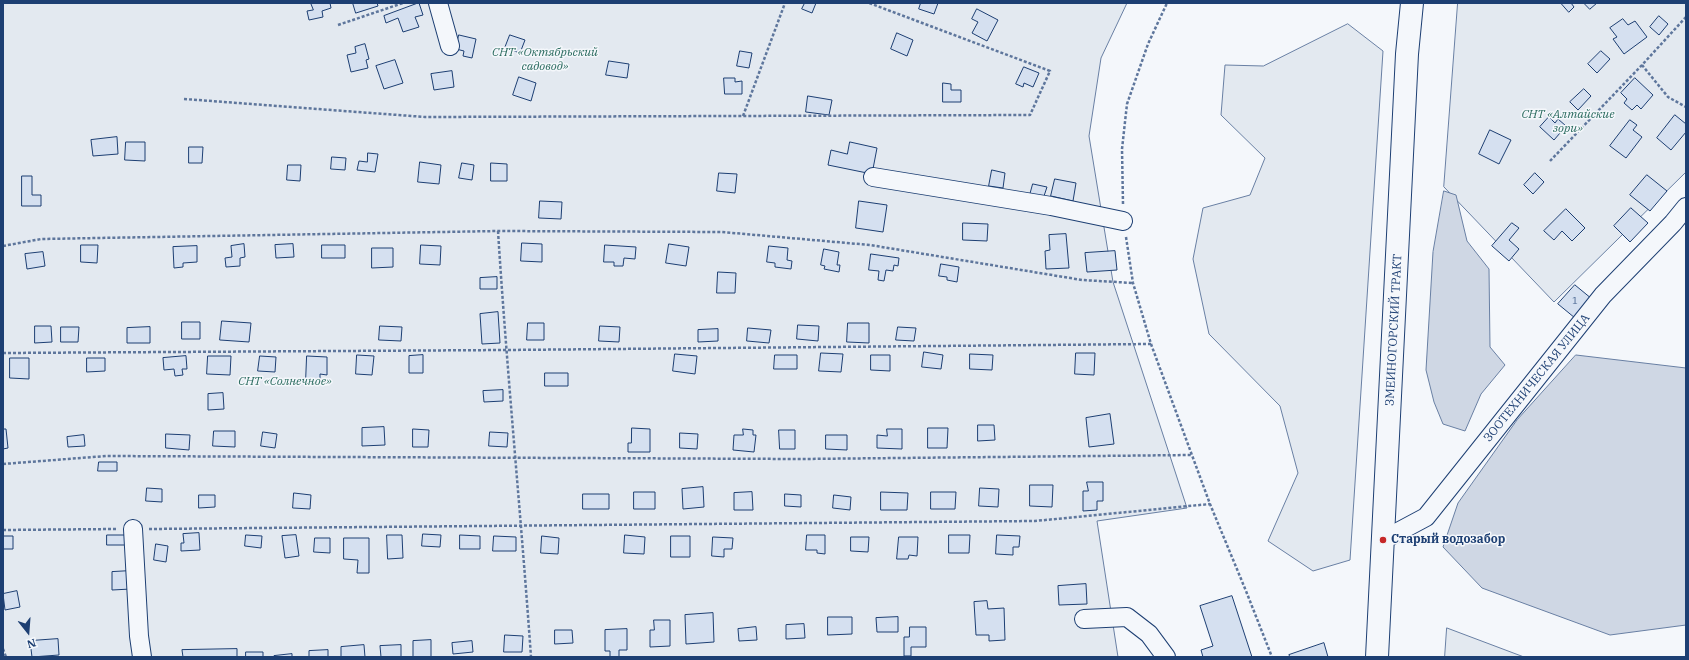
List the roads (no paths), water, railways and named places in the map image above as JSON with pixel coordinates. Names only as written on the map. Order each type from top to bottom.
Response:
[{"type":"highway","name":"ЗМЕИНОГОРСКИЙ ТРАКТ","points":[[1377,657],[1407,54],[1412,3]]},
{"type":"street","points":[[438,3],[450,46]]},
{"type":"street","points":[[872,177],[1051,206],[1123,221]]},
{"type":"street","name":"ЗООТЕХНИЧЕСКАЯ УЛИЦА","points":[[1383,540],[1426,517],[1603,295],[1673,223],[1686,207]]},
{"type":"street","points":[[133,529],[142,657]]},
{"type":"street","points":[[1084,619],[1127,617],[1149,634],[1166,657]]},
{"type":"place","name":"Старый водозабор","points":[[1383,540]]},
{"type":"park label","name":"СНТ «Октябрьский садовод»","points":[[545,60]]},
{"type":"park label","name":"СНТ «Алтайские зори»","points":[[1568,122]]},
{"type":"park label","name":"СНТ «Солнечное»","points":[[285,382]]}]
